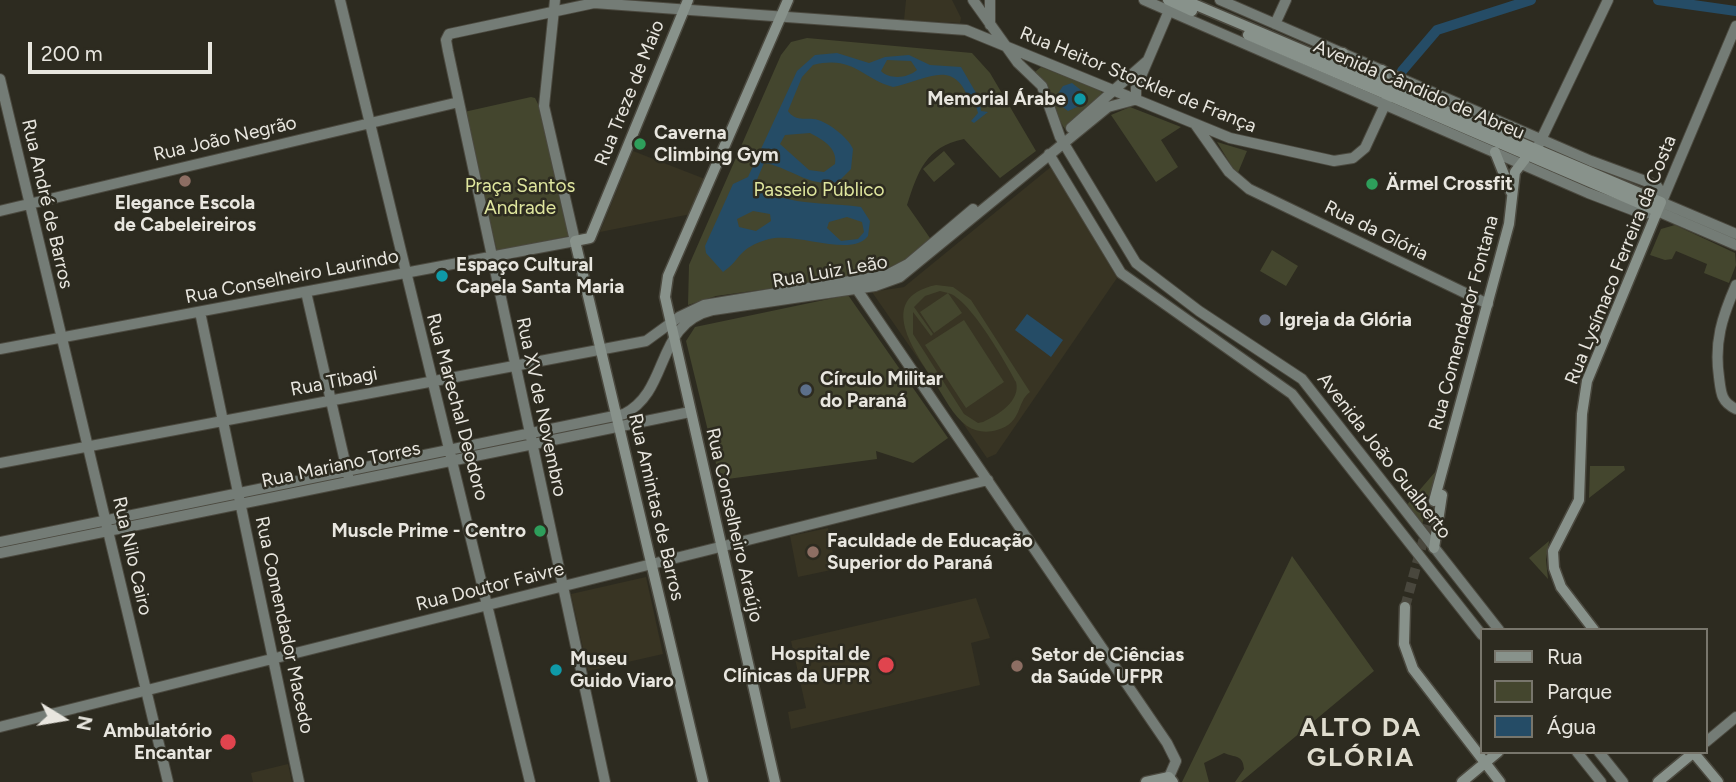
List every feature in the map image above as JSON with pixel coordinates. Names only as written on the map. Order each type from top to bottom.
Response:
[{"type":"main road","name":"Rua Marechal Deodoro","points":[[340,0],[447,450],[454,460],[530,782]]},
{"type":"main road","points":[[780,18],[788,0]]},
{"type":"main road","name":"Avenida João Gualberto","points":[[973,0],[1003,45],[1046,92],[1057,145],[1116,266],[1126,277],[1201,332],[1276,379],[1292,394],[1480,632]]},
{"type":"main road","points":[[575,241],[544,106],[555,5],[686,5],[780,18],[971,31],[990,26],[990,0]]},
{"type":"main road","points":[[1057,145],[1108,107],[1136,100],[1135,91],[1173,3],[1143,0]]},
{"type":"main road","name":"Avenida Cândido de Abreu","points":[[1220,0],[1656,186],[1661,192],[1659,207]]},
{"type":"main road","points":[[1275,24],[1286,0]]},
{"type":"main road","points":[[1527,156],[1543,140],[1608,0]]},
{"type":"main road","name":"Avenida Cândido de Abreu","points":[[1173,3],[1527,156],[1736,234]]},
{"type":"main road","name":"Avenida Cândido de Abreu","points":[[1173,3],[1262,51],[1326,79],[1387,95]]},
{"type":"main road","name":"Avenida Cândido de Abreu","points":[[1173,3],[1308,53],[1495,152],[1527,156]]},
{"type":"main road","name":"Rua XV de Novembro","points":[[555,5],[451,33],[446,40],[605,782]]},
{"type":"main road","name":"Rua Treze de Maio","points":[[590,239],[686,5]]},
{"type":"main road","name":"Rua Conselheiro Araújo","points":[[775,782],[673,346],[665,297],[668,276],[780,18]]},
{"type":"main road","name":"Rua Lysímaco Ferreira da Costa","points":[[1592,628],[1564,592],[1554,568],[1557,540],[1572,516],[1580,494],[1582,414],[1587,382],[1736,26]]},
{"type":"main road","name":"Rua Heitor Stockler de França","points":[[971,31],[1194,124],[1250,144],[1343,161],[1353,159],[1365,148],[1387,95]]},
{"type":"main road","points":[[1262,51],[1276,47]]},
{"type":"main road","points":[[1308,53],[1343,53]]},
{"type":"main road","points":[[1033,75],[1035,65],[1042,61]]},
{"type":"main road","points":[[1057,145],[1147,61]]},
{"type":"main road","points":[[1321,66],[1326,79]]},
{"type":"main road","points":[[1382,70],[1387,95]]},
{"type":"main road","name":"Rua André de Barros","points":[[0,79],[62,338]]},
{"type":"main road","name":"Rua João Negrão","points":[[0,211],[459,102]]},
{"type":"main road","name":"Rua da Glória","points":[[1194,124],[1233,176],[1249,189],[1488,304]]},
{"type":"main road","name":"Avenida João Gualberto","points":[[1057,145],[1136,263],[1199,311],[1298,375],[1497,628]]},
{"type":"main road","name":"Rua Luiz Leão","points":[[621,418],[649,388],[682,324],[707,312],[892,281],[912,270],[1057,145]]},
{"type":"main road","name":"Rua Luiz Leão","points":[[669,324],[689,311],[711,303],[875,278],[895,271],[1057,145]]},
{"type":"main road","points":[[1495,152],[1513,194]]},
{"type":"main road","name":"Rua Comendador Fontana","points":[[1434,501],[1509,223],[1513,194],[1527,156]]},
{"type":"main road","name":"Avenida Cândido de Abreu","points":[[1659,207],[1736,245]]},
{"type":"main road","name":"Rua Conselheiro Laurindo","points":[[0,349],[590,239]]},
{"type":"main road","name":"Rua Amintas de Barros","points":[[575,241],[601,350],[621,418],[703,782]]},
{"type":"main road","points":[[1126,277],[1136,263]]},
{"type":"main road","points":[[1736,285],[1720,324],[1717,363],[1723,400],[1736,409]]},
{"type":"main road","points":[[856,288],[1167,743],[1176,761],[1171,779],[1146,782]]},
{"type":"main road","points":[[306,292],[348,476]]},
{"type":"main road","name":"Rua Comendador Macedo","points":[[200,312],[299,782]]},
{"type":"main road","name":"Rua Tibagi","points":[[0,463],[646,341],[669,324]]},
{"type":"main road","name":"Rua Nilo Cairo","points":[[62,338],[168,782]]},
{"type":"main road","points":[[646,341],[673,346]]},
{"type":"main road","name":"Rua Mariano Torres","points":[[239,499],[279,485],[393,473],[454,460],[575,424],[621,418],[647,421],[690,412]]},
{"type":"main road","points":[[621,418],[647,421]]},
{"type":"main road","name":"Rua Mariano Torres","points":[[0,542],[107,526],[239,499],[306,491],[348,476],[421,456],[447,450],[588,433],[621,418]]},
{"type":"main road","points":[[575,424],[588,433]]},
{"type":"main road","points":[[1434,548],[1438,513],[1452,460],[1449,445]]},
{"type":"main road","points":[[393,473],[421,456]]},
{"type":"main road","name":"Rua Doutor Faivre","points":[[0,727],[988,480]]},
{"type":"main road","points":[[279,485],[306,491]]},
{"type":"main road","name":"Rua Mariano Torres","points":[[0,553],[53,542],[107,526]]},
{"type":"main road","points":[[34,535],[53,542]]},
{"type":"main road","points":[[1405,607],[1403,635],[1407,655],[1423,684],[1500,782]]},
{"type":"main road","points":[[1708,740],[1736,717]]},
{"type":"main road","points":[[1462,782],[1496,754]]},
{"type":"main road","points":[[1579,754],[1601,782]]},
{"type":"main road","points":[[1601,754],[1623,782]]},
{"type":"main road","points":[[1658,782],[1691,754]]},
{"type":"main road","points":[[1695,754],[1718,782]]},
{"type":"shaded area","points":[[906,0],[952,0],[961,18],[960,23],[904,20]]},
{"type":"shaded area","points":[[633,151],[705,179],[691,214],[600,232]]},
{"type":"shaded area","points":[[1052,166],[1117,278],[996,454],[987,458],[872,292],[904,287]]},
{"type":"shaded area","name":"Faculdade de Educação Superior do Paraná","points":[[828,528],[836,569],[798,577],[790,536]]},
{"type":"shaded area","points":[[646,577],[663,654],[588,671],[571,594]]},
{"type":"shaded area","name":"Hospital de Clínicas da UFPR","points":[[976,598],[990,638],[971,643],[980,685],[791,729],[788,712],[806,708],[791,641]]},
{"type":"shaded area","points":[[288,764],[292,782],[253,782],[251,773]]},
{"type":"green space","name":"Passeio Público","points":[[807,38],[972,53],[990,73],[1036,151],[1000,178],[964,139],[940,148],[925,163],[907,205],[932,241],[914,256],[875,274],[716,296],[688,305],[689,265],[781,55],[791,42]]},
{"type":"green space","points":[[1041,67],[1100,90],[1105,97],[1065,129],[1045,85],[1035,72]]},
{"type":"green space","name":"Praça Santos Andrade","points":[[535,98],[538,104],[569,236],[497,251],[464,112]]},
{"type":"green space","points":[[1130,107],[1181,127],[1161,140],[1178,167],[1156,182],[1111,115]]},
{"type":"green space","points":[[1217,142],[1247,151],[1237,175]]},
{"type":"green space","points":[[944,151],[955,164],[934,182],[923,169]]},
{"type":"green space","points":[[1675,225],[1735,253],[1736,265],[1729,283],[1704,273],[1707,264],[1676,251],[1672,259],[1665,260],[1650,255],[1661,229]]},
{"type":"green space","points":[[1272,250],[1298,266],[1286,286],[1260,271]]},
{"type":"green space","points":[[936,285],[953,287],[971,300],[1030,392],[1011,423],[997,430],[974,430],[962,422],[949,406],[918,357],[905,328],[903,314],[907,302],[917,292]],"holes":[[[940,291],[956,297],[986,332],[1016,382],[1015,395],[1007,407],[978,423],[964,414],[913,334],[913,312],[931,336],[933,334],[914,307],[925,296]]]},
{"type":"green space","points":[[948,293],[962,313],[934,333],[920,312]]},
{"type":"green space","name":"Círculo Militar do Paraná","points":[[848,295],[948,438],[913,463],[876,451],[877,459],[720,480],[686,341],[695,327]]},
{"type":"green space","points":[[964,320],[1004,382],[966,408],[925,345]]},
{"type":"green space","points":[[1590,466],[1624,466],[1625,470],[1589,498]]},
{"type":"green space","points":[[1436,471],[1421,529],[1405,507]]},
{"type":"green space","points":[[1549,541],[1546,560],[1548,579],[1529,558]]},
{"type":"green space","points":[[1292,556],[1374,671],[1241,782],[1235,782],[1244,769],[1242,761],[1224,753],[1204,763],[1209,782],[1182,782]]},
{"type":"water","points":[[837,53],[869,63],[885,57],[909,55],[930,65],[961,67],[979,98],[981,111],[988,112],[974,123],[971,121],[978,113],[976,106],[970,103],[964,89],[956,80],[948,75],[928,77],[893,87],[848,65],[813,65],[802,77],[788,111],[796,118],[824,122],[842,134],[853,149],[851,169],[838,182],[828,183],[809,180],[764,163],[756,182],[776,196],[790,200],[861,207],[870,221],[868,236],[850,245],[769,239],[745,250],[723,272],[706,253],[705,246],[733,184],[748,177],[797,71],[815,55]],"holes":[[[887,60],[911,61],[917,70],[899,77],[889,76],[881,71]],[[810,133],[819,138],[832,149],[835,164],[824,172],[809,170],[780,144],[785,135]],[[753,211],[770,214],[771,221],[756,231],[739,227],[737,219]],[[847,217],[862,222],[864,232],[858,239],[841,241],[827,228],[829,222]]]},
{"type":"water","points":[[1072,83],[1082,91],[1073,98],[1079,106],[1068,111],[1059,104],[1057,95],[1063,86]]},
{"type":"water","points":[[1027,314],[1063,340],[1051,357],[1015,330]]},
{"type":"waterway","points":[[1402,71],[1437,30],[1531,0]]},
{"type":"waterway","points":[[1658,0],[1736,11]]},
{"type":"tunnel","points":[[1405,607],[1434,501]]},
{"type":"place","name":"Memorial Árabe","points":[[1080,99]]},
{"type":"place","name":"Caverna Climbing Gym","points":[[640,144]]},
{"type":"place","name":"Elegance Escola de Cabeleireiros","points":[[185,181]]},
{"type":"place","name":"Ärmel Crossfit","points":[[1372,184]]},
{"type":"place","name":"Espaço Cultural Capela Santa Maria","points":[[442,276]]},
{"type":"place","name":"Igreja da Glória","points":[[1265,320]]},
{"type":"place","name":"Círculo Militar do Paraná","points":[[806,390]]},
{"type":"place","name":"Muscle Prime - Centro","points":[[540,531]]},
{"type":"place","name":"Faculdade de Educação Superior do Paraná","points":[[813,552]]},
{"type":"place","name":"Hospital de Clínicas da UFPR","points":[[886,665]]},
{"type":"place","name":"Setor de Ciências da Saúde UFPR","points":[[1017,666]]},
{"type":"place","name":"Museu Guido Viaro","points":[[556,670]]},
{"type":"place","name":"Ambulatório Encantar","points":[[228,742]]},
{"type":"district","name":"ALTO DA GLÓRIA","points":[[1361,743]]}]
